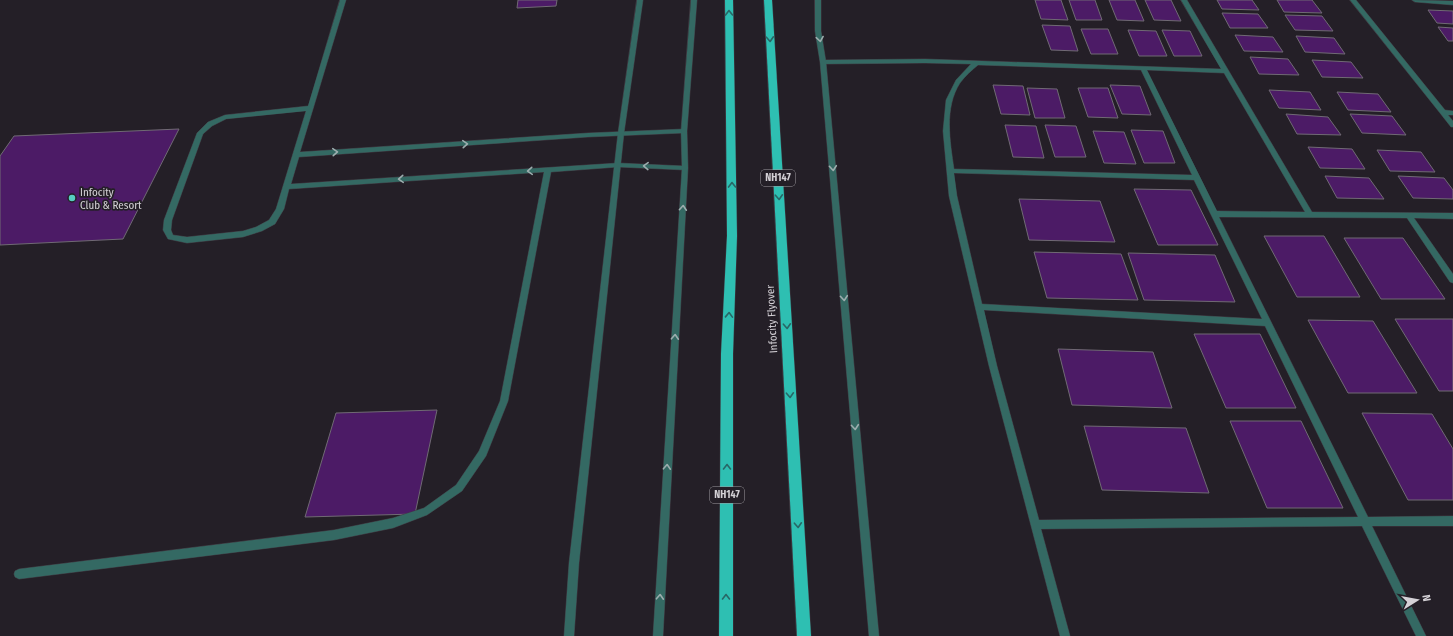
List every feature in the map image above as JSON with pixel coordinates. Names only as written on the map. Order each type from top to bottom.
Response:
[{"type":"highway","name":"NH147","points":[[726,636],[727,354],[732,236],[729,0]]},
{"type":"highway","name":"Infocity Flyover","points":[[768,0],[804,636]]},
{"type":"street","points":[[311,108],[226,117],[210,124],[200,133],[168,220],[167,230],[171,237],[187,240],[243,234],[259,230],[272,222],[280,209],[297,155],[311,108],[343,0]]},
{"type":"street","points":[[569,636],[575,555],[621,133],[640,0]]},
{"type":"street","points":[[658,636],[685,168],[684,131],[694,0]]},
{"type":"street","points":[[818,0],[818,31],[823,62],[874,636]]},
{"type":"street","points":[[1184,0],[1310,215]]},
{"type":"street","points":[[1353,0],[1453,125]]},
{"type":"street","points":[[1415,0],[1453,3]]},
{"type":"street","points":[[823,62],[925,61],[1226,71]]},
{"type":"street","points":[[976,63],[958,81],[949,100],[946,131],[953,196],[993,366],[1066,636]]},
{"type":"street","points":[[1143,68],[1421,636]]},
{"type":"street","points":[[1442,112],[1453,113]]},
{"type":"street","points":[[297,155],[621,133],[684,131]]},
{"type":"street","points":[[287,187],[618,165],[685,168]]},
{"type":"street","points":[[19,574],[334,535],[393,523],[427,511],[460,488],[483,453],[504,401],[548,169]]},
{"type":"street","points":[[950,171],[1197,178]]},
{"type":"street","points":[[1214,214],[1453,216]]},
{"type":"street","points":[[1409,216],[1453,280]]},
{"type":"street","points":[[979,307],[1268,323]]},
{"type":"street","points":[[1035,525],[1453,521]]},
{"type":"building","points":[[518,0],[557,0],[556,6],[517,8]]},
{"type":"building","points":[[1035,0],[1061,0],[1068,20],[1041,19]]},
{"type":"building","points":[[1069,0],[1095,0],[1102,20],[1076,20]]},
{"type":"building","points":[[1109,0],[1135,0],[1144,21],[1117,20]]},
{"type":"building","points":[[1145,0],[1171,0],[1181,21],[1154,20]]},
{"type":"building","points":[[1217,0],[1252,0],[1259,10],[1222,9]]},
{"type":"building","points":[[1277,0],[1312,0],[1322,13],[1284,12]]},
{"type":"building","points":[[1428,10],[1453,11],[1453,24],[1437,23]]},
{"type":"building","points":[[1222,13],[1258,14],[1268,28],[1230,28]]},
{"type":"building","points":[[1285,15],[1322,16],[1333,31],[1295,30]]},
{"type":"building","points":[[1042,25],[1070,26],[1078,51],[1051,50]]},
{"type":"building","points":[[1438,27],[1453,28],[1453,41],[1448,41]]},
{"type":"building","points":[[1081,29],[1108,29],[1118,54],[1091,54]]},
{"type":"building","points":[[1128,30],[1156,31],[1167,56],[1139,56]]},
{"type":"building","points":[[1162,30],[1190,31],[1202,56],[1174,56]]},
{"type":"building","points":[[1235,35],[1273,37],[1283,52],[1244,51]]},
{"type":"building","points":[[1296,36],[1334,38],[1345,54],[1305,52]]},
{"type":"building","points":[[1250,57],[1288,59],[1299,75],[1259,74]]},
{"type":"building","points":[[1312,60],[1351,62],[1363,78],[1322,77]]},
{"type":"building","points":[[993,85],[1023,86],[1030,115],[1001,114]]},
{"type":"building","points":[[1110,85],[1140,86],[1151,115],[1122,114]]},
{"type":"building","points":[[1027,88],[1057,89],[1065,118],[1035,118]]},
{"type":"building","points":[[1078,88],[1108,88],[1118,118],[1088,117]]},
{"type":"building","points":[[1269,90],[1310,92],[1321,110],[1279,108]]},
{"type":"building","points":[[1337,92],[1378,94],[1391,112],[1348,110]]},
{"type":"building","points":[[1286,114],[1328,117],[1341,135],[1297,134]]},
{"type":"building","points":[[1350,114],[1392,116],[1406,135],[1362,133]]},
{"type":"building","points":[[1005,125],[1036,126],[1044,158],[1013,157]]},
{"type":"building","points":[[1045,125],[1076,126],[1086,157],[1055,157]]},
{"type":"building","name":"Infocity Club & Resort","points":[[179,129],[123,239],[0,245],[0,156],[14,136]]},
{"type":"building","points":[[1131,130],[1163,131],[1175,163],[1144,163]]},
{"type":"building","points":[[1093,131],[1124,132],[1136,164],[1104,163]]},
{"type":"building","points":[[1308,147],[1352,149],[1365,169],[1320,168]]},
{"type":"building","points":[[1377,150],[1421,152],[1435,172],[1390,171]]},
{"type":"building","points":[[1325,176],[1369,178],[1384,199],[1337,198]]},
{"type":"building","points":[[1398,176],[1444,178],[1453,190],[1453,199],[1413,198]]},
{"type":"building","points":[[1134,189],[1191,190],[1218,245],[1158,245]]},
{"type":"building","points":[[1019,199],[1100,201],[1115,242],[1029,240]]},
{"type":"building","points":[[1264,236],[1324,236],[1360,297],[1297,297]]},
{"type":"building","points":[[1344,238],[1403,238],[1445,299],[1381,299]]},
{"type":"building","points":[[1034,252],[1121,254],[1138,300],[1047,298]]},
{"type":"building","points":[[1128,253],[1215,255],[1235,302],[1144,300]]},
{"type":"building","points":[[1395,319],[1453,319],[1453,391],[1439,391]]},
{"type":"building","points":[[1308,320],[1373,321],[1417,393],[1348,393]]},
{"type":"building","points":[[1194,334],[1260,334],[1296,408],[1226,408]]},
{"type":"building","points":[[1058,349],[1153,352],[1172,408],[1072,405]]},
{"type":"building","points":[[437,410],[415,514],[305,517],[336,413]]},
{"type":"building","points":[[1362,413],[1432,414],[1453,449],[1453,500],[1408,500]]},
{"type":"building","points":[[1230,421],[1301,421],[1343,508],[1267,508]]},
{"type":"building","points":[[1084,426],[1186,428],[1209,493],[1102,490]]},
{"type":"place","name":"Infocity Club & Resort","points":[[72,198]]}]
